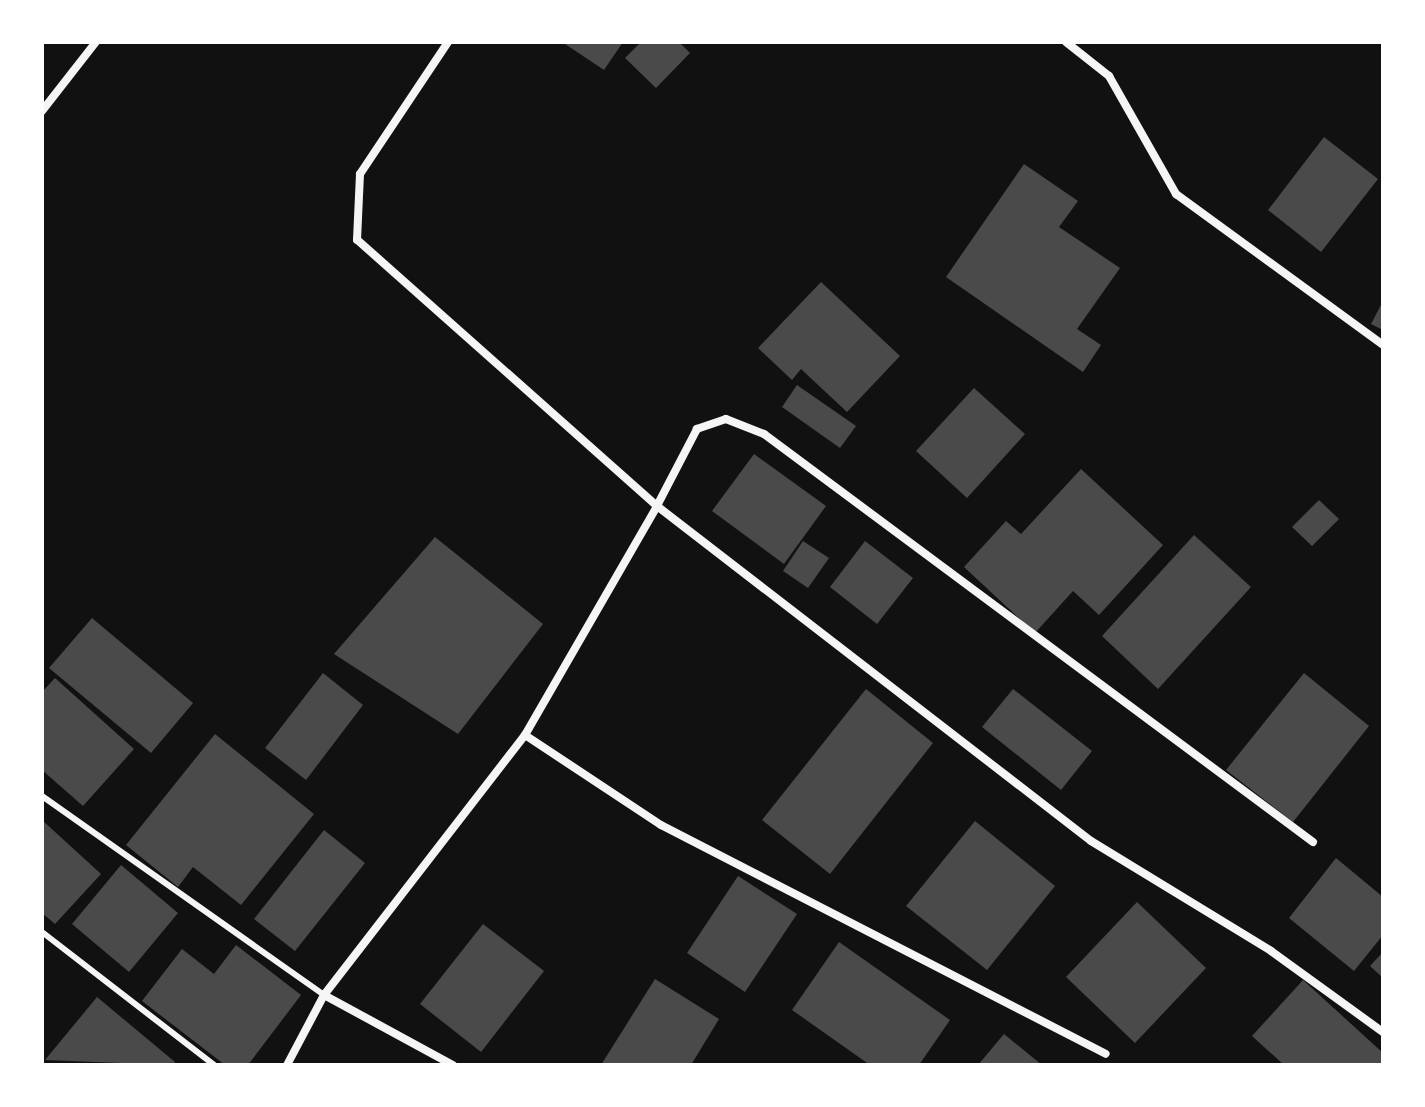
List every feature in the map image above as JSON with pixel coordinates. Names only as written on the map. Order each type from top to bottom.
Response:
[{"type":"street","points":[[42,111],[96,42]]},
{"type":"street","points":[[448,42],[360,174],[357,240],[657,506],[1091,841],[1271,951],[1383,1032]]},
{"type":"street","points":[[1066,42],[1109,76],[1176,194],[1383,345]]},
{"type":"street","points":[[287,1065],[324,995],[525,735],[657,506],[697,429],[712,419],[744,423],[1313,842]]},
{"type":"street","points":[[525,735],[661,825],[1106,1054]]},
{"type":"street","points":[[324,995],[453,1065]]},
{"type":"lane","points":[[42,796],[324,995]]},
{"type":"lane","points":[[42,932],[214,1065]]},
{"type":"building","points":[[562,42],[623,42],[604,70]]},
{"type":"building","points":[[641,42],[679,42],[690,53],[656,88],[625,58]]},
{"type":"building","points":[[1324,137],[1378,179],[1321,252],[1268,210]]},
{"type":"building","points":[[1024,164],[1078,201],[1059,227],[1120,268],[1077,329],[1101,345],[1083,372],[946,277]]},
{"type":"building","points":[[821,282],[900,356],[847,412],[801,369],[792,380],[758,348]]},
{"type":"building","points":[[1383,301],[1383,330],[1371,324]]},
{"type":"building","points":[[797,385],[856,426],[840,448],[782,407]]},
{"type":"building","points":[[974,388],[1025,434],[967,498],[916,451]]},
{"type":"building","points":[[754,454],[826,506],[784,564],[712,511]]},
{"type":"building","points":[[1081,469],[1163,545],[1099,615],[1073,591],[1035,633],[964,567],[1006,521],[1021,534]]},
{"type":"building","points":[[1319,500],[1339,519],[1312,546],[1292,527]]},
{"type":"building","points":[[1194,535],[1251,587],[1158,689],[1102,636]]},
{"type":"building","points":[[435,537],[543,624],[458,734],[334,654]]},
{"type":"building","points":[[803,541],[829,558],[808,588],[783,571]]},
{"type":"building","points":[[865,541],[913,578],[877,624],[830,587]]},
{"type":"building","points":[[92,618],[193,703],[151,753],[49,668]]},
{"type":"building","points":[[323,673],[363,705],[306,780],[265,748]]},
{"type":"building","points":[[1304,673],[1369,726],[1293,822],[1226,770]]},
{"type":"building","points":[[55,678],[134,749],[83,806],[42,770],[42,692]]},
{"type":"building","points":[[866,689],[933,743],[830,874],[762,820]]},
{"type":"building","points":[[1013,689],[1092,751],[1061,790],[982,727]]},
{"type":"building","points":[[215,734],[314,814],[241,905],[193,867],[178,887],[126,845]]},
{"type":"building","points":[[42,820],[101,874],[55,924],[42,913]]},
{"type":"building","points":[[975,821],[1055,886],[987,970],[906,906]]},
{"type":"building","points":[[324,830],[365,863],[295,951],[254,919]]},
{"type":"building","points":[[1336,858],[1383,897],[1383,935],[1354,971],[1289,918]]},
{"type":"building","points":[[121,865],[178,913],[129,972],[72,924]]},
{"type":"building","points":[[738,876],[797,914],[745,992],[687,953]]},
{"type":"building","points":[[1137,902],[1206,968],[1135,1043],[1066,977]]},
{"type":"building","points":[[483,924],[544,971],[481,1052],[420,1004]]},
{"type":"building","points":[[839,942],[950,1020],[919,1065],[870,1065],[792,1010]]},
{"type":"building","points":[[236,945],[301,995],[248,1065],[225,1065],[142,1001],[182,949],[214,974]]},
{"type":"building","points":[[1383,952],[1383,978],[1370,966]]},
{"type":"building","points":[[655,979],[719,1019],[691,1065],[601,1065]]},
{"type":"building","points":[[1303,980],[1383,1053],[1383,1065],[1284,1065],[1252,1036]]},
{"type":"building","points":[[97,997],[175,1062],[172,1065],[45,1060]]},
{"type":"building","points":[[1004,1034],[1042,1065],[978,1065]]}]
